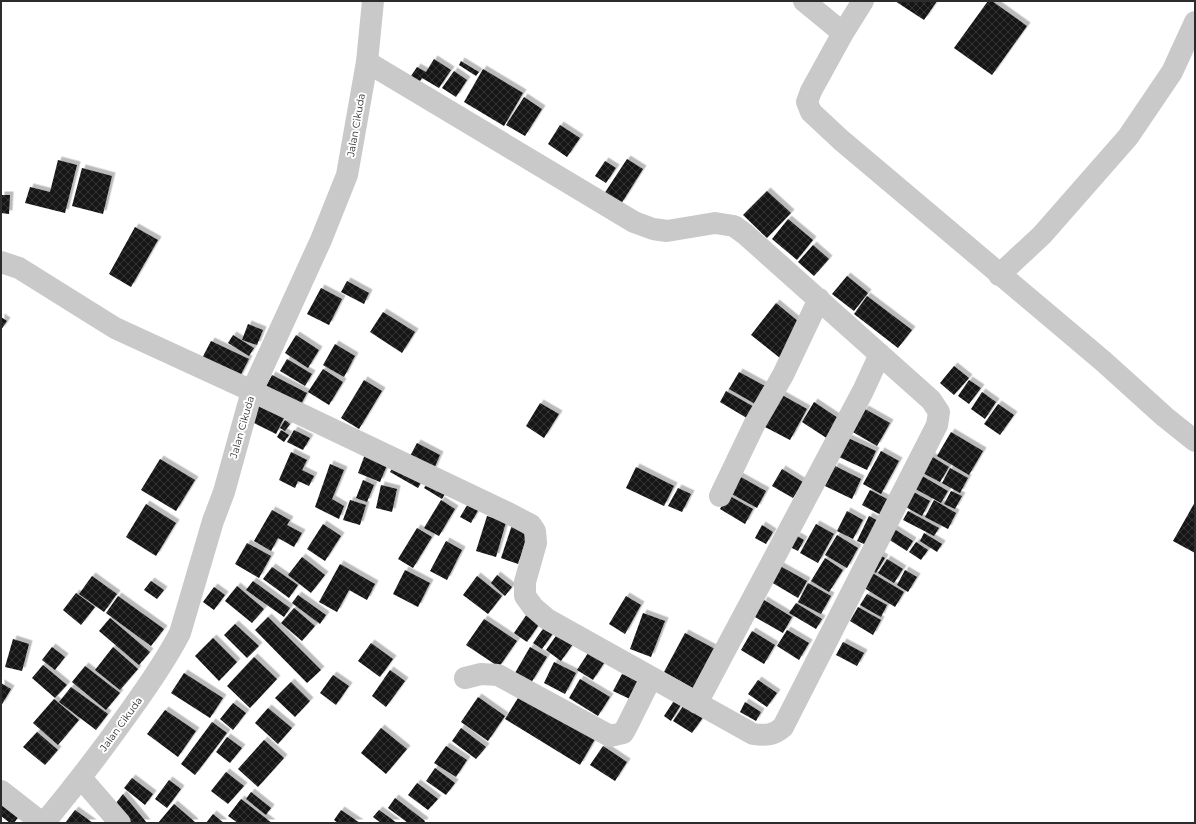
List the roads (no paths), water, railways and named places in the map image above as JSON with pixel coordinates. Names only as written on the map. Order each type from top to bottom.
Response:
[{"type":"street","name":"Jalan Cikuda","points":[[43,823],[81,778],[147,688],[172,650],[180,633],[213,520],[224,492],[252,391],[321,240],[347,175],[367,62],[373,1]]},
{"type":"street","points":[[804,1],[843,33]]},
{"type":"street","points":[[863,1],[843,33],[811,91],[807,102],[811,112],[841,140],[1103,361],[1165,417],[1195,441]]},
{"type":"street","points":[[999,274],[1042,234],[1128,138],[1172,72],[1195,22]]},
{"type":"street","points":[[1,262],[19,268],[115,328],[503,510],[531,526],[535,531],[536,543],[525,582],[525,596],[533,607],[547,618],[651,678],[753,734],[770,735],[778,732],[783,726],[936,425],[939,412],[932,400],[819,299],[734,226],[715,223],[667,231],[653,229],[634,222],[367,62]]},
{"type":"street","points":[[720,496],[754,425],[783,375],[819,299]]},
{"type":"street","points":[[698,703],[863,391],[880,354]]},
{"type":"street","points":[[465,678],[481,674],[498,675],[610,736],[623,733],[651,678]]},
{"type":"street","points":[[81,778],[120,823]]},
{"type":"street","points":[[1,791],[43,823]]}]
